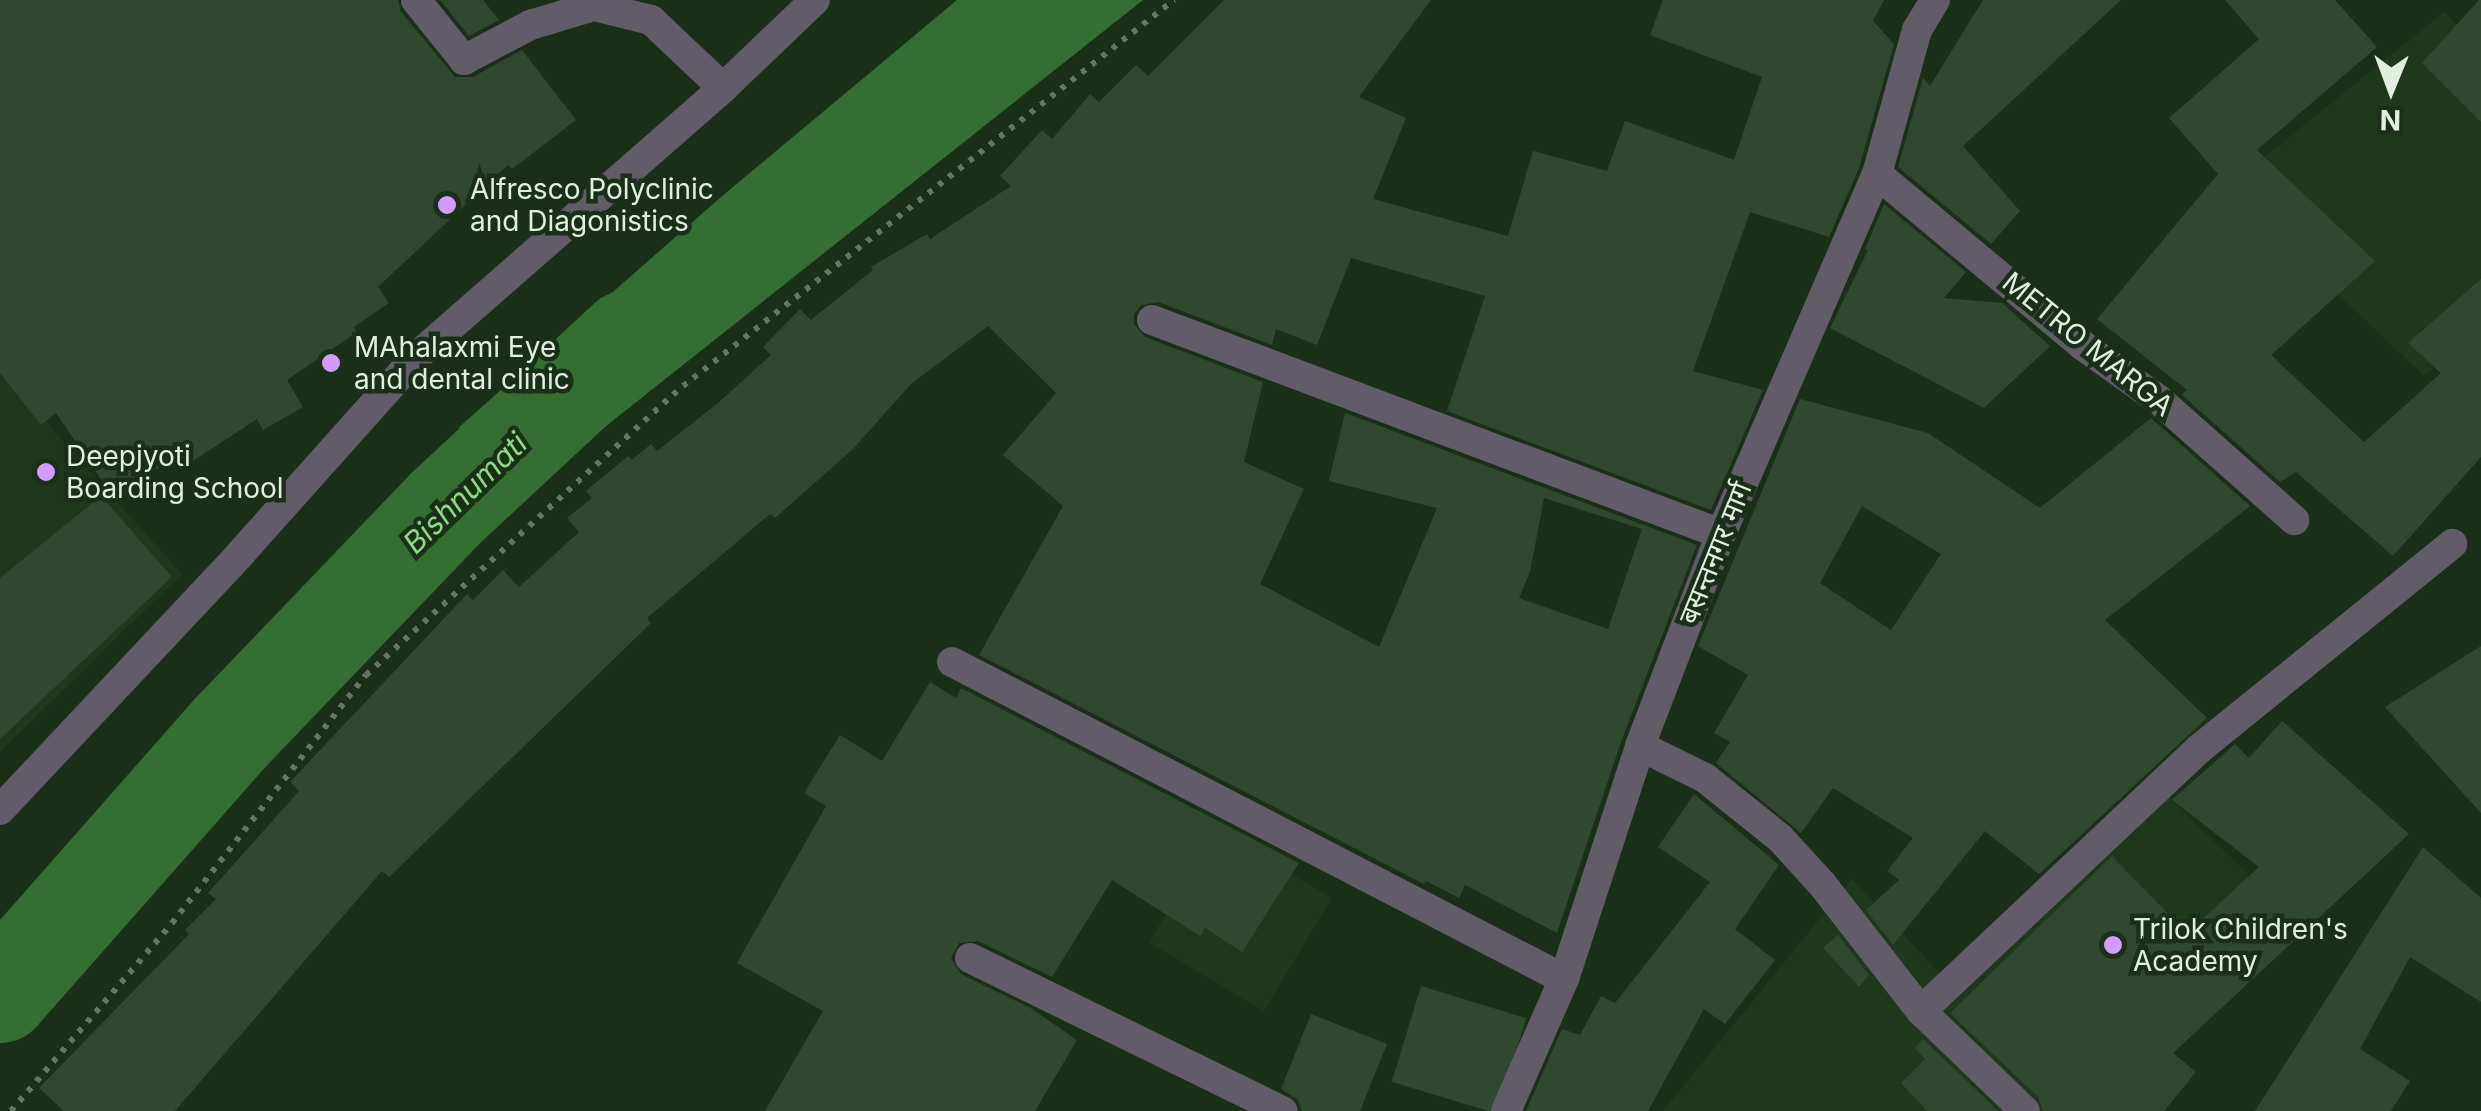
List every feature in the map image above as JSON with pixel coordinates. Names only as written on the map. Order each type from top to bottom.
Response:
[{"type":"street","points":[[416,0],[464,60],[530,25],[594,6],[651,20],[723,88]]},
{"type":"street","points":[[0,810],[241,553],[417,356],[723,88],[815,0]]},
{"type":"street","name":"बसन्तनगर मार्ग","points":[[1506,1111],[1564,979],[1640,746],[1721,534],[1877,174],[1918,30],[1935,0]]},
{"type":"street","name":"METRO MARGA","points":[[1877,174],[2082,345],[2158,400],[2294,520]]},
{"type":"street","points":[[1152,320],[1721,534]]},
{"type":"street","points":[[1920,1011],[2199,749],[2452,544]]},
{"type":"street","points":[[952,662],[1564,979]]},
{"type":"street","points":[[1640,746],[1706,778],[1780,838],[1822,884],[1920,1011],[2025,1111]]},
{"type":"street","points":[[970,958],[1283,1111]]},
{"type":"path","points":[[11,1111],[172,922],[366,675],[683,386],[1174,0]]},
{"type":"shaded area","points":[[957,0],[1143,0],[596,434],[458,428],[721,197]]},
{"type":"shaded area","points":[[2444,12],[2481,49],[2481,329],[2424,376],[2226,188]]},
{"type":"shaded area","name":"Deepjyoti Boarding School","points":[[0,370],[182,574],[0,752]]},
{"type":"shaded area","name":"Trilok Children's Academy","points":[[2156,785],[2275,900],[2050,1111],[1663,1111],[1852,879],[1954,989]]},
{"type":"shaded area","points":[[1217,829],[1332,898],[1264,1011],[1149,942]]},
{"type":"building","points":[[0,0],[398,0],[401,12],[455,77],[473,77],[522,50],[576,120],[512,169],[508,165],[378,287],[389,303],[354,327],[357,332],[287,380],[303,407],[263,430],[257,419],[193,461],[185,450],[114,498],[56,413],[41,425],[0,373]]},
{"type":"building","points":[[440,0],[483,0],[499,20],[469,36]]},
{"type":"building","points":[[1224,0],[1431,0],[1359,97],[1406,118],[1373,199],[1508,236],[1533,151],[1607,171],[1625,121],[1734,160],[1762,77],[1650,35],[1663,0],[1884,0],[1873,21],[1894,44],[1859,168],[1829,237],[1750,212],[1693,371],[1763,390],[1711,510],[1447,411],[1485,296],[1351,258],[1317,345],[1276,329],[1272,345],[1158,302],[1141,305],[1134,314],[1134,324],[1145,337],[1263,382],[1244,462],[1304,489],[1260,584],[1379,647],[1437,508],[1329,481],[1345,413],[1697,545],[1622,739],[1557,933],[1465,885],[1459,898],[1426,881],[1424,884],[979,655],[1063,506],[1003,455],[1056,393],[988,326],[911,384],[853,449],[775,518],[770,514],[647,618],[651,623],[389,877],[382,871],[175,1111],[64,1111],[39,1088],[189,934],[185,930],[216,899],[208,893],[299,791],[290,782],[467,594],[473,600],[503,570],[519,587],[579,532],[567,518],[592,498],[586,491],[628,456],[632,460],[651,444],[657,451],[718,403],[771,355],[763,347],[800,309],[811,320],[873,270],[871,267],[927,234],[930,239],[1011,186],[1000,176],[1042,130],[1052,139],[1090,94],[1099,102],[1136,65],[1148,76]],"holes":[[[1544,498],[1642,529],[1608,629],[1519,598],[1530,572]]]},
{"type":"building","points":[[1983,0],[2121,0],[1963,146],[2020,211],[1991,244],[1898,167],[1923,78],[1930,86]]},
{"type":"building","points":[[2225,0],[2335,0],[2377,47],[2257,150],[2375,261],[2271,355],[2364,442],[2441,373],[2408,343],[2481,279],[2481,457],[2393,556],[2296,472],[2280,482],[2181,394],[2187,390],[2097,319],[2218,174],[2169,118],[2259,39]]},
{"type":"building","points":[[2481,0],[2481,122],[2422,63]]},
{"type":"building","points":[[1884,204],[1966,272],[1944,298],[2002,303],[2050,346],[1984,408],[1830,328],[1868,250],[1865,249]]},
{"type":"building","points":[[1800,399],[1928,433],[2040,508],[2151,418],[2250,506],[2105,620],[2207,718],[2039,874],[1985,831],[1893,945],[1866,910],[1899,880],[1887,871],[1913,838],[1833,788],[1801,833],[1716,763],[1730,742],[1714,733],[1748,675],[1698,646]],"holes":[[[1862,506],[1941,554],[1891,630],[1820,583]]]},
{"type":"building","points":[[101,496],[172,577],[0,739],[0,578]]},
{"type":"building","points":[[2481,646],[2481,813],[2385,707]]},
{"type":"building","points":[[930,682],[956,698],[961,688],[1299,863],[1242,952],[1205,928],[1200,936],[1112,880],[1052,977],[978,941],[959,943],[951,958],[961,974],[1032,1009],[1077,1040],[1035,1111],[765,1111],[823,1011],[737,963],[826,806],[804,793],[840,735],[882,761]]},
{"type":"building","points":[[2282,721],[2409,834],[2173,1053],[2196,1072],[2164,1111],[2043,1111],[2038,1097],[1950,1013],[2112,856],[2187,933],[2259,867],[2172,800],[2235,744],[2249,758]]},
{"type":"building","points":[[1694,794],[1779,865],[1735,929],[1775,960],[1725,1024],[1704,1009],[1648,1111],[1526,1111],[1562,1029],[1580,1035],[1601,996],[1615,1003],[1710,882],[1658,847]]},
{"type":"building","points":[[2423,847],[2481,898],[2481,1002],[2410,957],[2360,1049],[2410,1081],[2391,1111],[2255,1111]]},
{"type":"building","points":[[1838,935],[1869,975],[1859,987],[1823,948]]},
{"type":"building","points":[[1421,986],[1526,1018],[1498,1111],[1392,1082]]},
{"type":"building","points":[[1311,1014],[1387,1044],[1360,1111],[1302,1111],[1298,1100],[1281,1089]]},
{"type":"building","points":[[1923,1039],[1998,1111],[1927,1111],[1901,1083],[1925,1059],[1915,1048]]},
{"type":"waterway","name":"Bishnumati","points":[[0,994],[232,731],[447,507],[627,340]]},
{"type":"place","name":"Alfresco Polyclinic and Diagonistics","points":[[447,205]]},
{"type":"place","name":"MAhalaxmi Eye and dental clinic","points":[[331,363]]},
{"type":"place","name":"Deepjyoti Boarding School","points":[[46,472]]},
{"type":"place","name":"Trilok Children's Academy","points":[[2113,945]]}]
